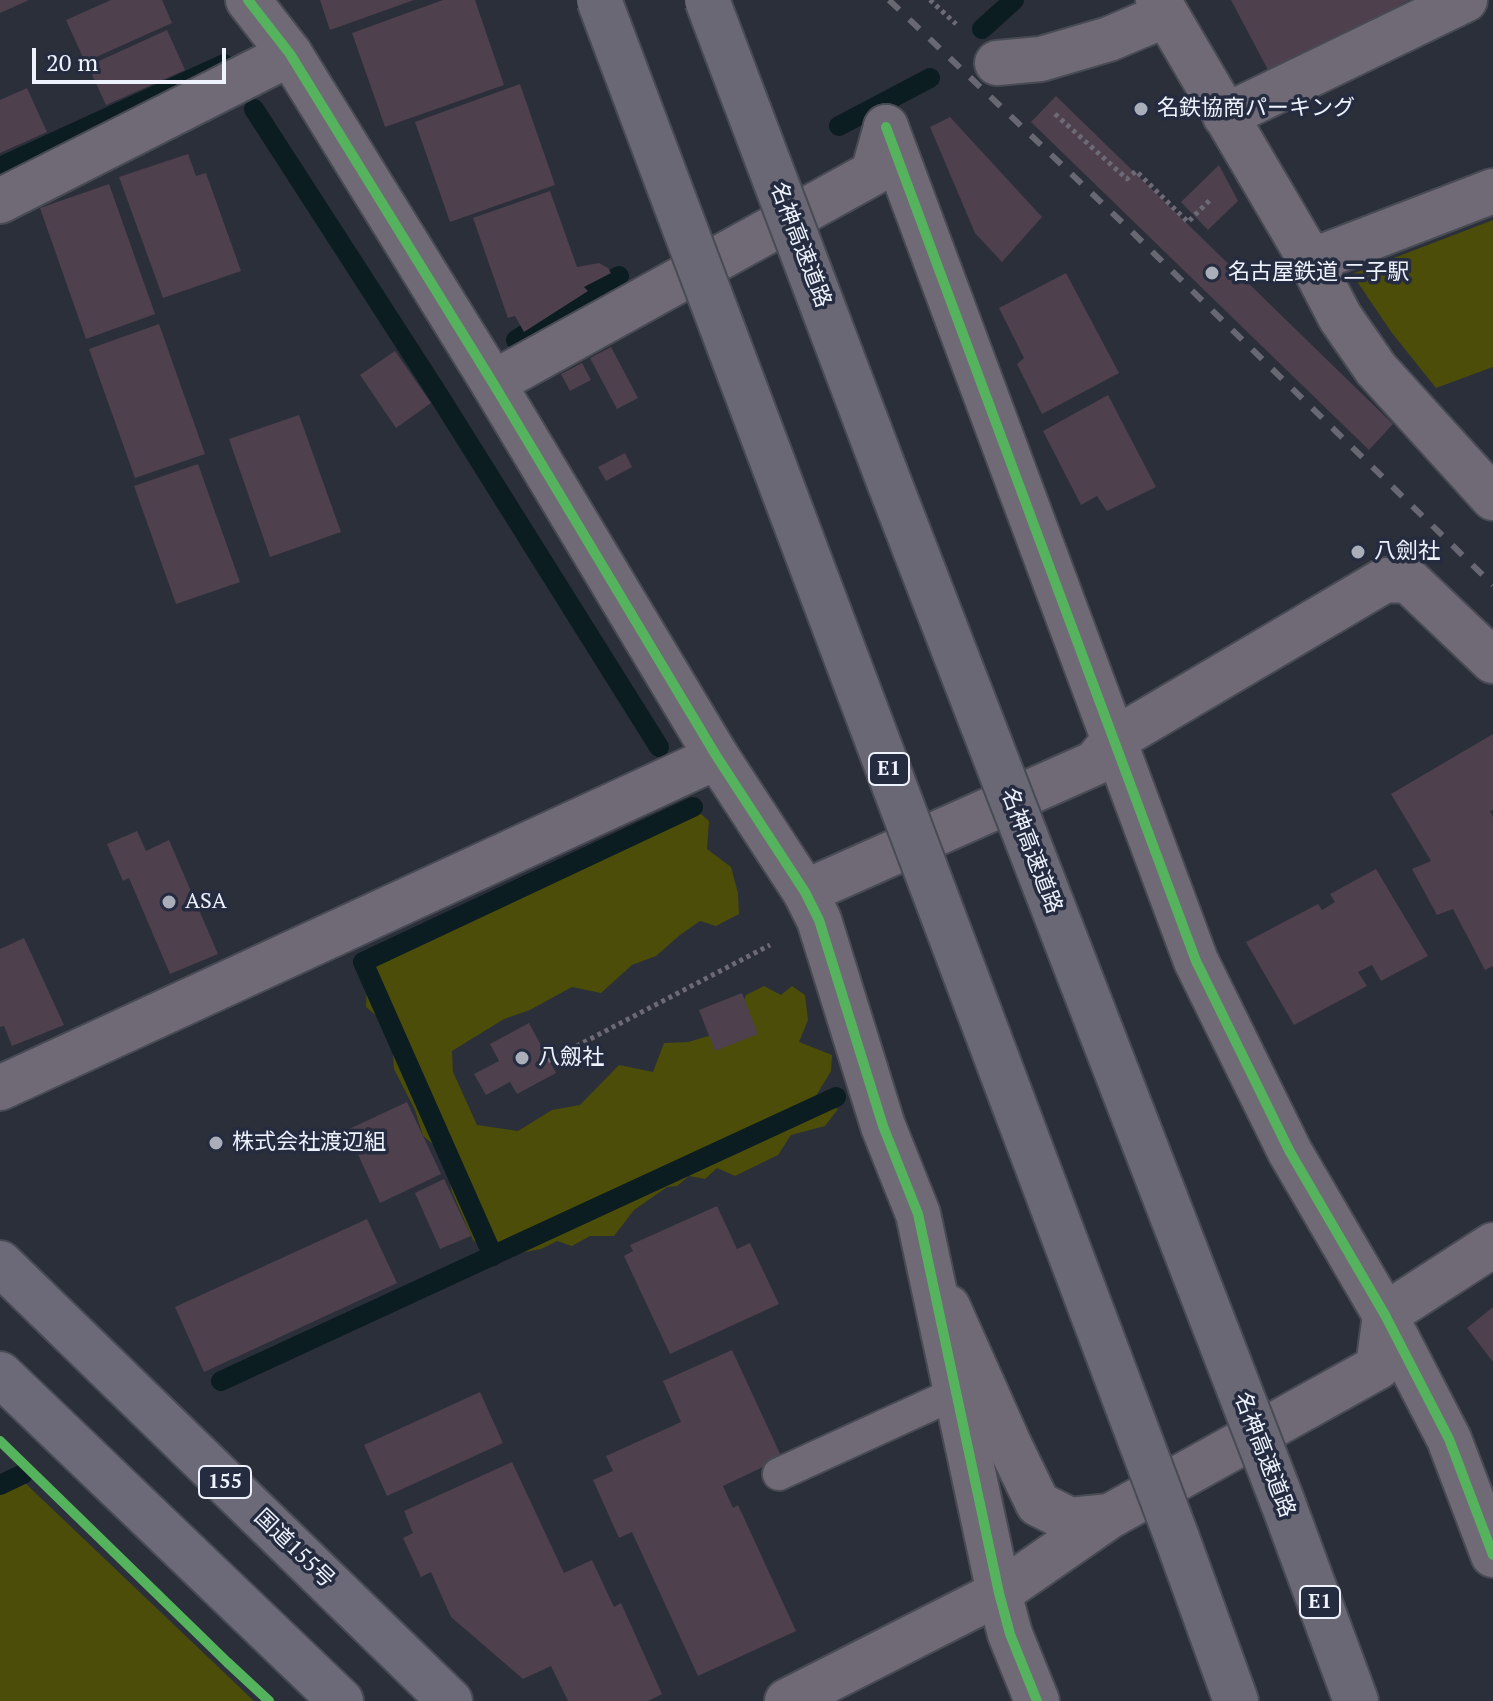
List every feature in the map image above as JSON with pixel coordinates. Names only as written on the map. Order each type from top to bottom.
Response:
[{"type":"highway","name":"E1","points":[[599,0],[1236,1701]]},
{"type":"highway","name":"名神高速道路","points":[[707,0],[1356,1701]]},
{"type":"highway","name":"国道155号","points":[[0,1263],[450,1701]]},
{"type":"highway","points":[[0,1374],[341,1701]]},
{"type":"street","points":[[248,0],[290,54],[493,383],[717,757],[812,906],[883,1126],[918,1214],[999,1593],[1010,1634],[1037,1701]]},
{"type":"street","points":[[1225,116],[1465,0]]},
{"type":"street","points":[[997,63],[1041,59],[1109,39],[1162,8],[1311,261],[1340,317],[1376,369],[1493,498]]},
{"type":"street","points":[[0,201],[290,54]]},
{"type":"street","points":[[493,383],[873,173],[886,127],[1196,961],[1290,1152],[1385,1315],[1449,1439],[1493,1555]]},
{"type":"street","points":[[1311,261],[1493,191]]},
{"type":"street","points":[[812,906],[1095,763],[1114,740],[1385,580],[1409,581],[1493,661]]},
{"type":"street","points":[[0,1088],[717,757]]},
{"type":"street","points":[[787,1701],[999,1593],[1110,1516],[1378,1367],[1385,1315],[1493,1245]]},
{"type":"street","points":[[928,1261],[1038,1504],[1070,1520],[1110,1516]]},
{"type":"lane","points":[[779,1474],[956,1393]]},
{"type":"path","points":[[930,0],[1127,179],[1136,171],[1188,222],[1252,160]]},
{"type":"path","points":[[548,1061],[812,906]]},
{"type":"shaded area","points":[[1493,220],[1493,367],[1436,388],[1392,333],[1352,274]]},
{"type":"shaded area","points":[[695,809],[709,821],[707,849],[731,867],[738,893],[739,914],[716,926],[700,921],[656,956],[632,965],[601,993],[572,987],[530,1010],[504,1019],[452,1051],[453,1072],[477,1125],[518,1131],[552,1110],[580,1105],[619,1065],[653,1072],[664,1043],[688,1042],[719,1033],[737,1020],[746,995],[764,986],[781,995],[792,986],[805,995],[808,1020],[799,1042],[832,1055],[831,1071],[813,1101],[838,1109],[825,1126],[791,1135],[778,1155],[735,1176],[717,1168],[705,1179],[689,1176],[677,1186],[667,1187],[634,1210],[614,1236],[590,1236],[572,1246],[557,1241],[541,1249],[500,1259],[473,1240],[452,1192],[444,1153],[423,1136],[415,1110],[394,1069],[391,1028],[366,1007],[367,987],[357,960],[367,949],[385,951],[411,934],[445,927],[465,908],[525,881],[554,876],[596,855],[608,854]]},
{"type":"shaded area","points":[[23,1481],[254,1701],[0,1701],[0,1493]]},
{"type":"building","points":[[0,0],[29,0],[0,13]]},
{"type":"building","points":[[111,0],[162,0],[172,23],[85,62],[66,20]]},
{"type":"building","points":[[320,0],[414,0],[330,30]]},
{"type":"building","points":[[443,0],[475,0],[504,85],[385,127],[352,33]]},
{"type":"building","points":[[1231,0],[1409,0],[1368,22],[1371,27],[1277,87]]},
{"type":"building","points":[[167,30],[185,70],[106,105],[88,66]]},
{"type":"building","points":[[520,84],[555,185],[450,222],[415,122]]},
{"type":"building","points":[[27,88],[47,132],[0,153],[0,100]]},
{"type":"building","name":"名古屋鉄道 二子駅","points":[[1056,96],[1393,424],[1369,450],[1031,122]]},
{"type":"building","points":[[950,117],[1042,217],[1002,262],[975,233],[930,127]]},
{"type":"building","points":[[188,154],[196,176],[206,173],[241,271],[163,298],[119,177]]},
{"type":"building","points":[[1219,165],[1238,201],[1208,230],[1181,202]]},
{"type":"building","points":[[109,184],[155,314],[86,339],[40,208]]},
{"type":"building","points":[[550,191],[577,267],[599,263],[611,273],[584,287],[588,291],[524,332],[515,316],[508,318],[473,218]]},
{"type":"building","points":[[1066,273],[1119,373],[1042,414],[1017,364],[1024,358],[999,308]]},
{"type":"building","points":[[159,324],[205,454],[135,478],[89,349]]},
{"type":"building","points":[[611,347],[638,398],[617,409],[590,358]]},
{"type":"building","points":[[395,351],[431,403],[396,428],[360,375]]},
{"type":"building","points":[[582,363],[591,380],[570,391],[561,374]]},
{"type":"building","points":[[1108,395],[1156,487],[1107,511],[1097,496],[1081,505],[1043,431]]},
{"type":"building","points":[[299,415],[341,532],[270,557],[229,439]]},
{"type":"building","points":[[625,453],[632,467],[606,481],[598,467]]},
{"type":"building","points":[[198,464],[240,582],[176,604],[134,486]]},
{"type":"building","points":[[1493,734],[1493,810],[1490,811],[1493,817],[1493,966],[1485,970],[1453,909],[1437,915],[1412,869],[1431,861],[1391,794]]},
{"type":"building","points":[[137,831],[146,851],[169,840],[218,954],[170,974],[129,878],[123,881],[107,844]]},
{"type":"building","points":[[1376,869],[1428,956],[1381,981],[1372,965],[1358,972],[1367,986],[1294,1025],[1246,942],[1318,904],[1322,910],[1335,902],[1330,894]]},
{"type":"building","points":[[24,938],[64,1025],[12,1046],[4,1026],[0,1027],[0,949]]},
{"type":"building","points":[[742,993],[758,1034],[715,1051],[699,1010]]},
{"type":"building","points":[[529,1023],[556,1073],[517,1094],[510,1082],[486,1095],[474,1074],[499,1061],[490,1044]]},
{"type":"building","points":[[407,1102],[441,1174],[380,1203],[347,1130]]},
{"type":"building","points":[[444,1179],[471,1236],[440,1249],[415,1193]]},
{"type":"building","points":[[717,1206],[737,1249],[750,1243],[779,1304],[670,1354],[624,1256],[633,1251],[630,1245]]},
{"type":"building","points":[[367,1219],[397,1283],[204,1372],[175,1307]]},
{"type":"building","points":[[1493,1307],[1493,1362],[1467,1328]]},
{"type":"building","points":[[732,1350],[782,1458],[723,1486],[733,1508],[738,1505],[796,1631],[698,1676],[632,1532],[619,1538],[593,1480],[613,1471],[606,1456],[681,1422],[663,1381]]},
{"type":"building","points":[[480,1392],[503,1443],[387,1496],[364,1445]]},
{"type":"building","points":[[512,1462],[564,1573],[592,1560],[614,1607],[621,1603],[662,1694],[648,1701],[568,1701],[551,1666],[523,1679],[451,1617],[431,1572],[421,1577],[403,1538],[413,1533],[404,1511]]},
{"type":"waterway","points":[[982,29],[1014,0]]},
{"type":"waterway","points":[[0,167],[224,64]]},
{"type":"waterway","points":[[839,126],[930,78]]},
{"type":"waterway","points":[[254,109],[436,391],[659,747]]},
{"type":"waterway","points":[[516,340],[619,276]]},
{"type":"waterway","points":[[493,1256],[363,962],[693,807]]},
{"type":"waterway","points":[[221,1381],[836,1097]]},
{"type":"waterway","points":[[0,1485],[23,1474]]},
{"type":"railway","points":[[889,0],[1126,226],[1493,585]]},
{"type":"cycle path","points":[[248,0],[290,54],[493,383],[717,757],[805,892],[819,920],[883,1126],[918,1214],[999,1593],[1010,1634],[1037,1701]]},
{"type":"cycle path","points":[[886,127],[1196,961],[1290,1152],[1385,1315],[1449,1439],[1493,1555]]},
{"type":"cycle path","points":[[0,1441],[269,1701]]},
{"type":"place","name":"名鉄協商パーキング","points":[[1141,109]]},
{"type":"place","name":"名古屋鉄道 二子駅","points":[[1212,273]]},
{"type":"place","name":"八劍社","points":[[1358,552]]},
{"type":"place","name":"ASA","points":[[169,902]]},
{"type":"place","name":"八劔社","points":[[522,1058]]},
{"type":"place","name":"株式会社渡辺組","points":[[216,1143]]}]
